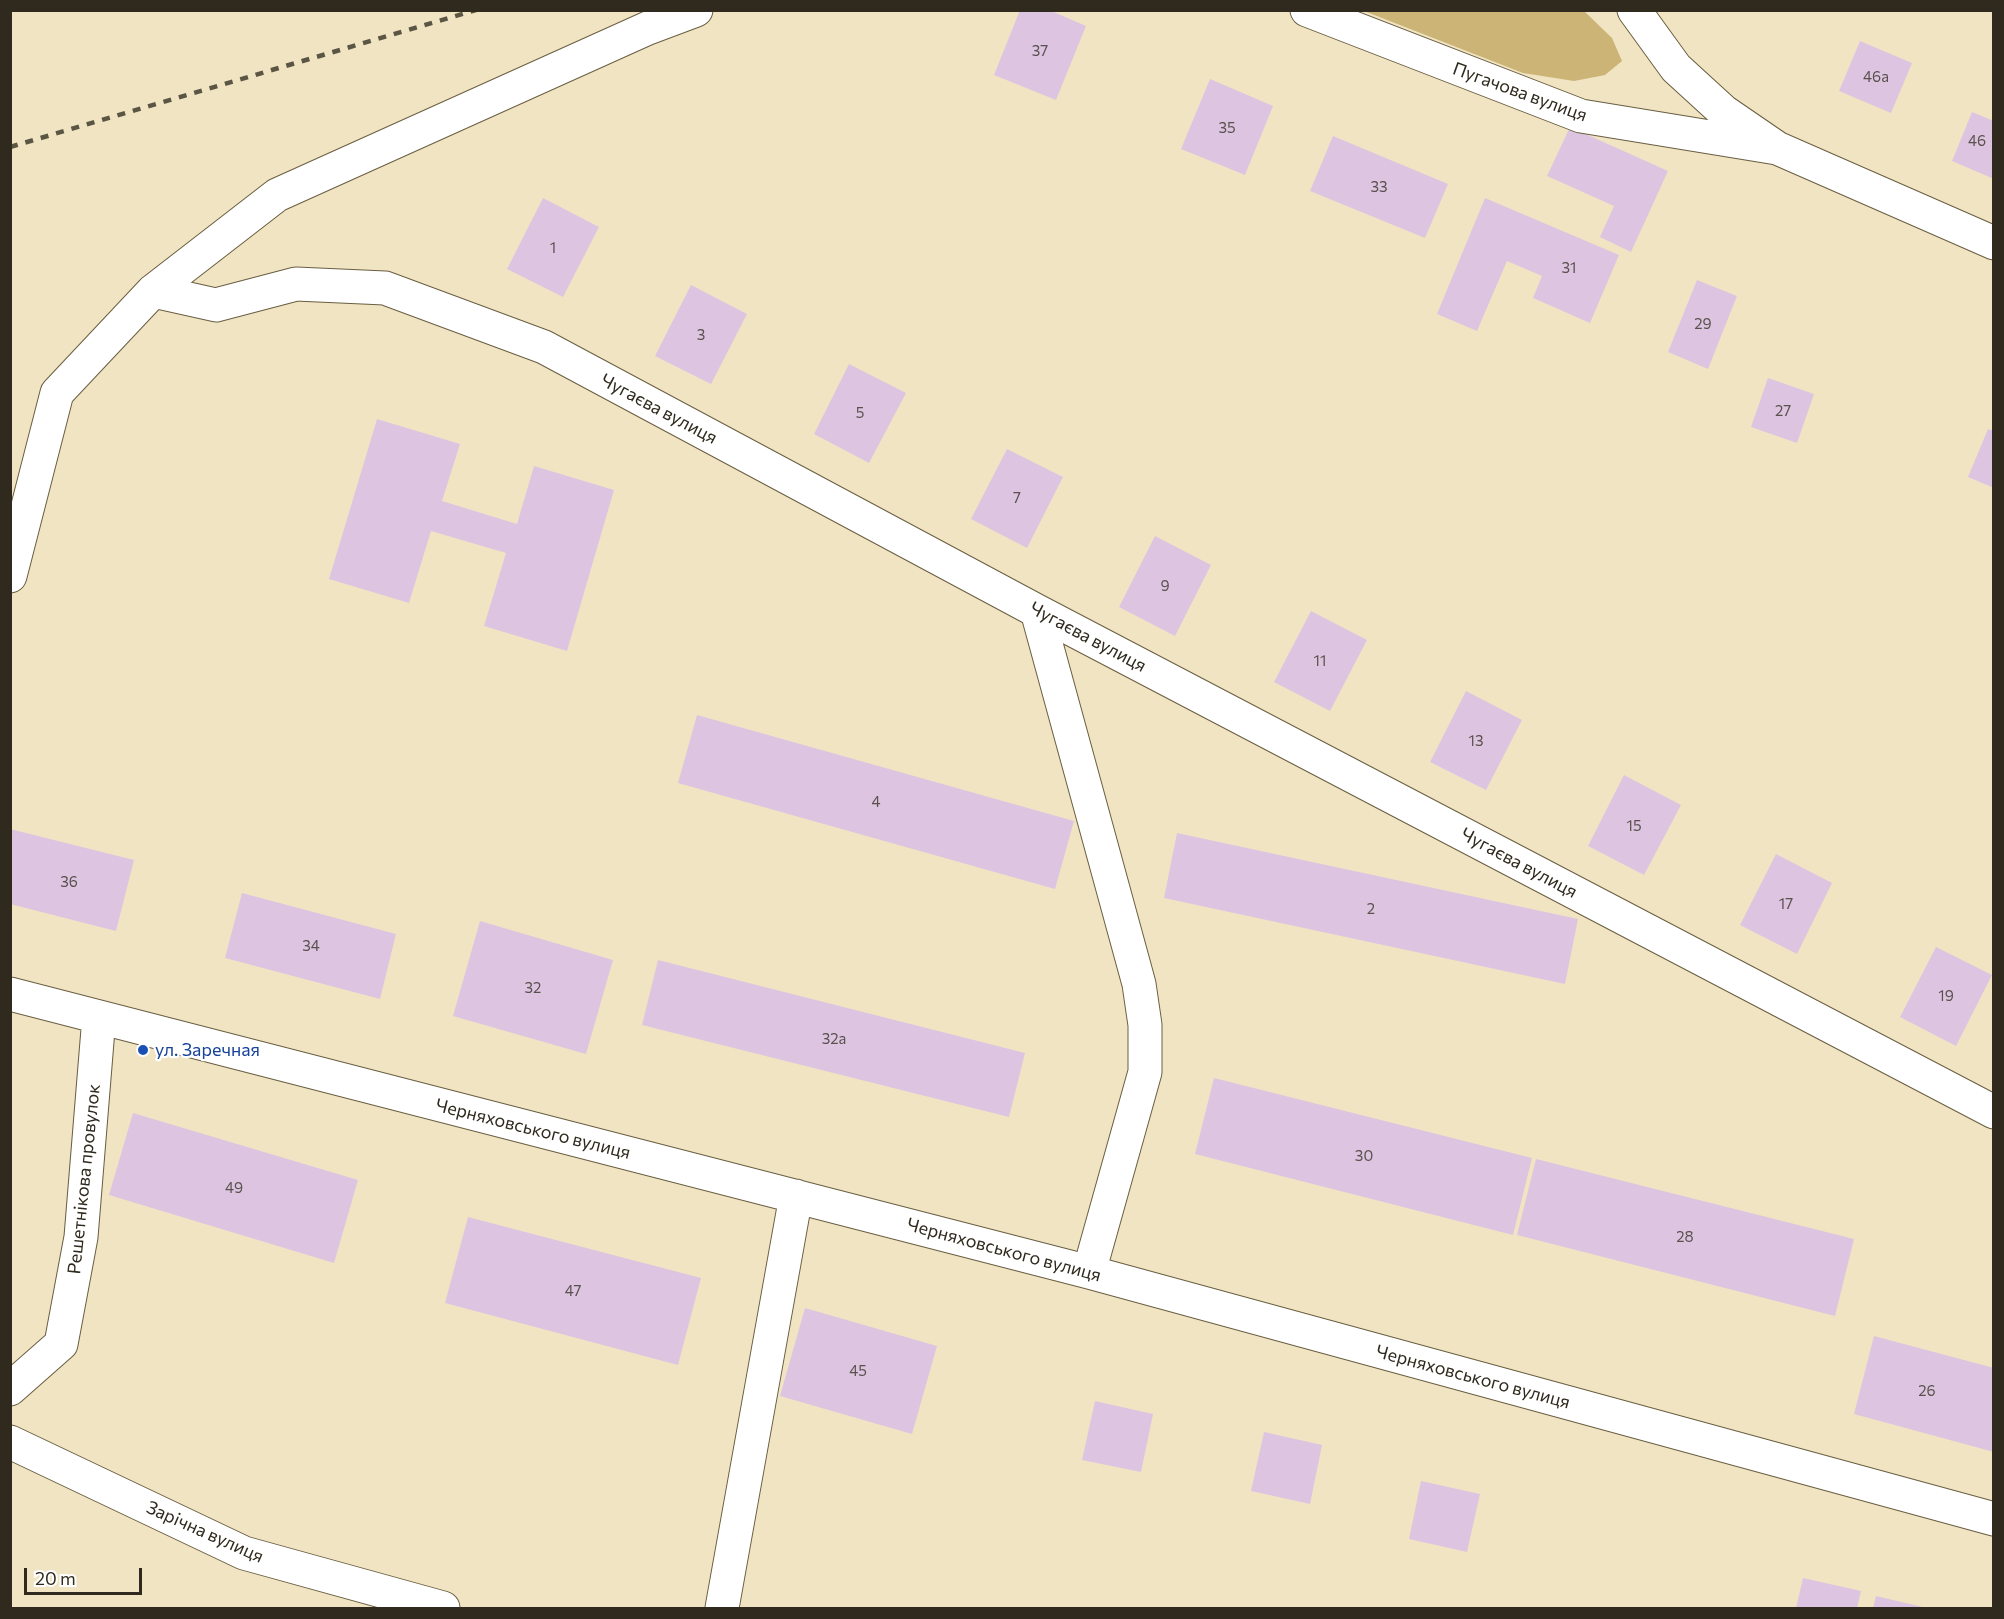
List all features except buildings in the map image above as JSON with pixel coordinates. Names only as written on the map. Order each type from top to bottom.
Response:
[{"type":"street","points":[[10,576],[57,393],[153,291],[277,195],[648,28],[696,10]]},
{"type":"street","name":"Пугачова вулиця","points":[[1308,10],[1581,116],[1777,148]]},
{"type":"street","name":"Пугачова вулиця","points":[[1634,10],[1676,68],[1723,111],[1777,148],[1994,243]]},
{"type":"street","name":"Чугаєва вулиця","points":[[153,291],[216,305],[296,284],[385,288],[544,347],[1037,610],[1994,1112]]},
{"type":"street","points":[[1037,610],[1139,984],[1145,1025],[1145,1072],[1089,1272]]},
{"type":"street","name":"Черняховського вулиця","points":[[10,994],[1089,1272],[1994,1519]]},
{"type":"street","name":"Решетнікова провулок","points":[[10,1389],[61,1344],[81,1237],[99,1017]]},
{"type":"street","points":[[722,1608],[796,1196]]},
{"type":"street","name":"Зарічна вулиця","points":[[10,1442],[244,1553],[443,1608]]},
{"type":"shaded area","points":[[1364,11],[1584,11],[1612,38],[1622,61],[1605,75],[1574,81],[1523,73]]},
{"type":"railway","points":[[10,147],[476,10]]},
{"type":"place","name":"ул. Заречная","points":[[143,1050]]}]
